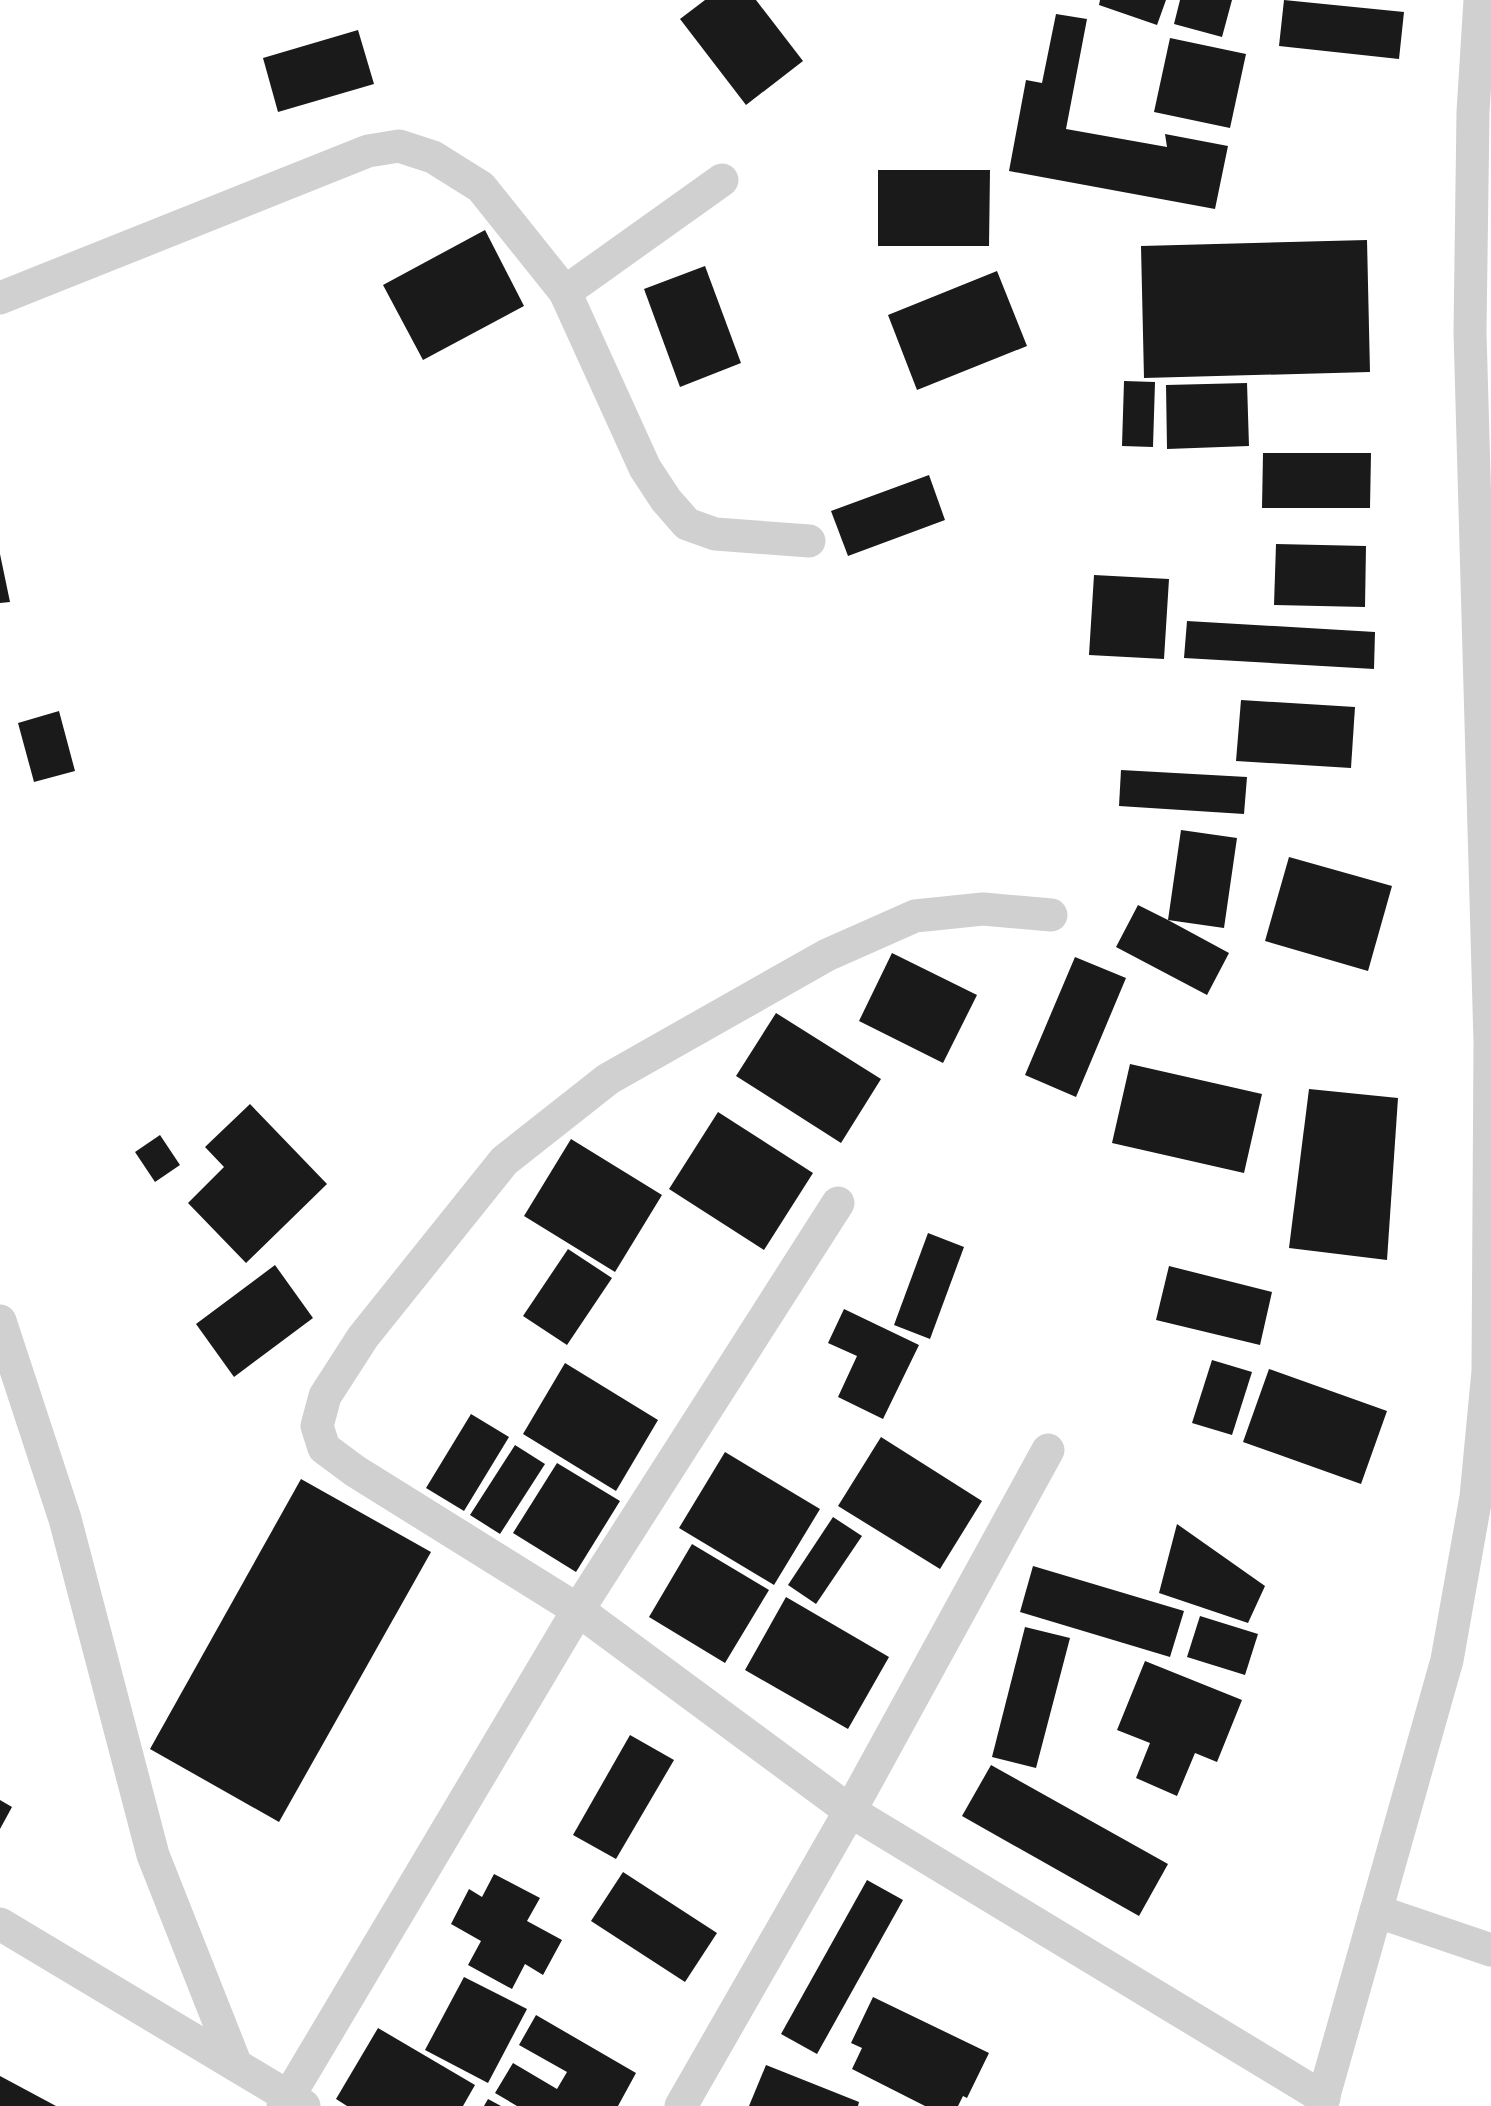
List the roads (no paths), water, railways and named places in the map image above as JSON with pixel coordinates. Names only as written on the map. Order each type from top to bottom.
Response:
[{"type":"street","points":[[1052,915],[983,909],[915,916],[827,955],[608,1079],[504,1161],[363,1337],[325,1396],[317,1426],[324,1448],[355,1471],[578,1610],[850,1811],[1322,2102],[1447,1660],[1476,1497],[1488,1371],[1490,1042],[1487,728],[1470,332],[1483,13]]},
{"type":"street","points":[[0,298],[368,151],[399,146],[433,157],[481,187],[565,292],[645,468],[666,500],[687,524],[715,534],[809,541]]},
{"type":"street","points":[[565,292],[722,180]]},
{"type":"street","points":[[4,1935],[236,2065],[292,2103],[578,1610],[838,1203]]},
{"type":"street","points":[[0,1321],[65,1519],[153,1855],[236,2065]]},
{"type":"street","points":[[681,2106],[850,1811],[1048,1450]]},
{"type":"street","points":[[1377,1911],[1491,1950]]}]
